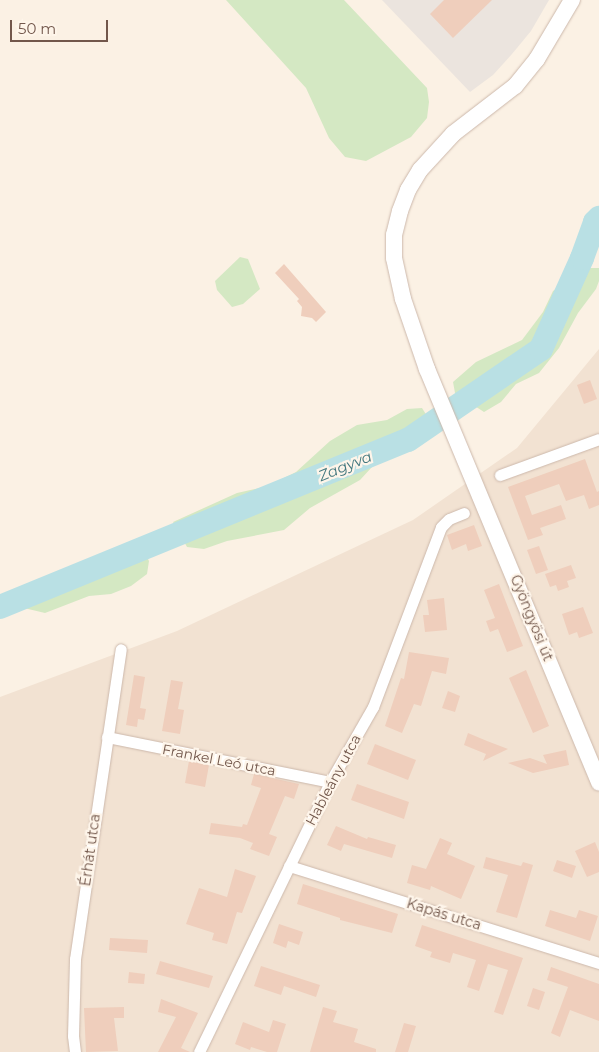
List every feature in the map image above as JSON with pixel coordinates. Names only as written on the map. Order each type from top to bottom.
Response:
[{"type":"street","name":"Gyöngyösi út","points":[[572,0],[537,59],[515,86],[435,151],[420,170],[408,190],[394,235],[394,258],[403,299],[427,369],[599,783]]},
{"type":"street","points":[[500,475],[599,439]]},
{"type":"street","name":"Hableány utca","points":[[202,1051],[330,782],[373,707],[441,527],[449,520],[464,513]]},
{"type":"street","name":"Érhát utca","points":[[76,1052],[73,1036],[75,959],[121,649]]},
{"type":"street","name":"Frankel Leó utca","points":[[107,737],[330,782]]},
{"type":"street","name":"Kapás utca","points":[[289,866],[599,963]]},
{"type":"shaded area","points":[[382,0],[549,0],[531,31],[512,54],[493,75],[470,92]]},
{"type":"shaded area","points":[[599,349],[599,1052],[0,1052],[0,697],[177,631],[413,520],[517,448]]},
{"type":"green space","points":[[226,0],[344,0],[427,88],[429,102],[427,118],[411,137],[366,161],[345,157],[329,138],[306,88]]},
{"type":"green space","points":[[240,257],[248,259],[260,289],[243,304],[232,307],[217,290],[215,281]]},
{"type":"green space","points":[[586,268],[599,268],[599,281],[596,289],[578,313],[559,348],[539,373],[516,384],[501,402],[484,412],[455,393],[453,382],[476,362],[522,340],[543,312],[553,291]]},
{"type":"green space","points":[[422,408],[427,416],[418,443],[372,467],[360,480],[310,508],[284,530],[227,541],[204,549],[187,547],[173,522],[237,493],[268,486],[296,472],[330,441],[357,425],[387,420],[407,409]]},
{"type":"green space","points":[[139,541],[149,561],[147,574],[131,586],[111,594],[89,596],[45,613],[24,608],[21,590]]},
{"type":"building","points":[[444,0],[492,0],[453,38],[430,14]]},
{"type":"building","points":[[284,264],[326,312],[316,322],[312,318],[301,316],[302,307],[297,301],[299,299],[275,273]]},
{"type":"building","points":[[590,380],[597,399],[584,404],[577,385]]},
{"type":"building","points":[[585,459],[597,492],[599,491],[599,505],[589,509],[584,495],[566,501],[559,484],[525,496],[532,515],[561,505],[566,519],[540,528],[543,535],[528,540],[508,487]]},
{"type":"building","points":[[474,525],[482,546],[468,551],[466,544],[452,550],[447,535]]},
{"type":"building","points":[[539,546],[548,570],[536,574],[527,550]]},
{"type":"building","points":[[571,565],[576,578],[567,581],[569,587],[558,591],[556,585],[550,587],[545,574]]},
{"type":"building","points":[[499,584],[523,646],[507,652],[498,629],[490,632],[486,621],[495,618],[484,590]]},
{"type":"building","points":[[444,598],[447,630],[425,632],[423,615],[429,615],[427,600]]},
{"type":"building","points":[[583,607],[593,633],[579,638],[577,632],[569,635],[562,614]]},
{"type":"building","points":[[409,652],[449,658],[446,674],[432,671],[421,706],[414,704],[402,733],[385,726],[401,678],[404,679]]},
{"type":"building","points":[[526,670],[549,726],[533,733],[509,678]]},
{"type":"building","points":[[134,675],[145,677],[140,708],[146,709],[144,720],[138,719],[137,727],[126,725]]},
{"type":"building","points":[[171,680],[183,682],[178,709],[184,710],[180,734],[162,731]]},
{"type":"building","points":[[448,691],[460,696],[455,712],[442,708]]},
{"type":"building","points":[[468,733],[508,749],[483,761],[486,754],[464,745]]},
{"type":"building","points":[[375,744],[416,760],[408,780],[367,764]]},
{"type":"building","points":[[566,750],[569,765],[533,773],[508,763],[530,758],[547,764],[543,755]]},
{"type":"building","points":[[189,761],[209,765],[205,787],[185,783]]},
{"type":"building","points":[[254,774],[299,784],[294,799],[285,796],[269,834],[277,837],[269,856],[250,849],[253,843],[240,838],[209,834],[211,823],[242,827],[243,824],[247,825],[261,788],[251,785]]},
{"type":"building","points":[[357,784],[409,802],[404,819],[351,800]]},
{"type":"building","points":[[336,826],[367,839],[368,837],[396,845],[392,858],[344,844],[341,851],[327,845]]},
{"type":"building","points":[[440,838],[452,843],[447,854],[475,866],[461,899],[431,886],[430,890],[407,883],[412,865],[426,869]]},
{"type":"building","points":[[595,842],[599,852],[599,872],[587,877],[575,851]]},
{"type":"building","points":[[486,857],[521,866],[523,862],[533,865],[517,918],[496,912],[508,875],[483,868]]},
{"type":"building","points":[[557,860],[576,866],[572,878],[553,871]]},
{"type":"building","points":[[235,869],[256,876],[242,913],[237,912],[227,944],[212,940],[214,933],[186,924],[199,888],[227,897]]},
{"type":"building","points":[[303,884],[398,914],[392,933],[340,920],[340,918],[297,904]]},
{"type":"building","points":[[550,910],[576,918],[579,910],[598,916],[590,941],[545,926]]},
{"type":"building","points":[[279,924],[303,932],[299,945],[288,941],[286,948],[273,943]]},
{"type":"building","points":[[422,925],[523,958],[503,1015],[494,1012],[508,970],[488,964],[479,991],[467,987],[476,960],[453,953],[450,963],[430,957],[432,952],[415,946]]},
{"type":"building","points":[[110,938],[148,940],[147,953],[109,950]]},
{"type":"building","points":[[160,961],[213,976],[209,988],[156,974]]},
{"type":"building","points":[[261,966],[320,985],[316,997],[284,986],[281,995],[254,986]]},
{"type":"building","points":[[551,967],[599,984],[599,1021],[570,1010],[560,1037],[551,1033],[568,987],[547,980]]},
{"type":"building","points":[[129,972],[145,974],[144,984],[128,983]]},
{"type":"building","points":[[533,988],[545,992],[539,1010],[527,1006]]},
{"type":"building","points":[[161,999],[198,1013],[181,1048],[190,1052],[158,1052],[176,1017],[158,1012]]},
{"type":"building","points":[[124,1007],[124,1018],[114,1018],[118,1051],[86,1052],[84,1008]]},
{"type":"building","points":[[323,1007],[337,1011],[333,1022],[358,1029],[354,1042],[376,1049],[376,1052],[310,1052]]},
{"type":"building","points":[[273,1020],[286,1024],[277,1052],[267,1052],[251,1047],[250,1050],[235,1044],[243,1022],[269,1032]]},
{"type":"building","points":[[404,1023],[416,1026],[408,1052],[395,1052]]},
{"type":"waterway","name":"Zagyva","points":[[0,607],[408,440],[541,349],[582,258],[595,222],[599,218]]}]
